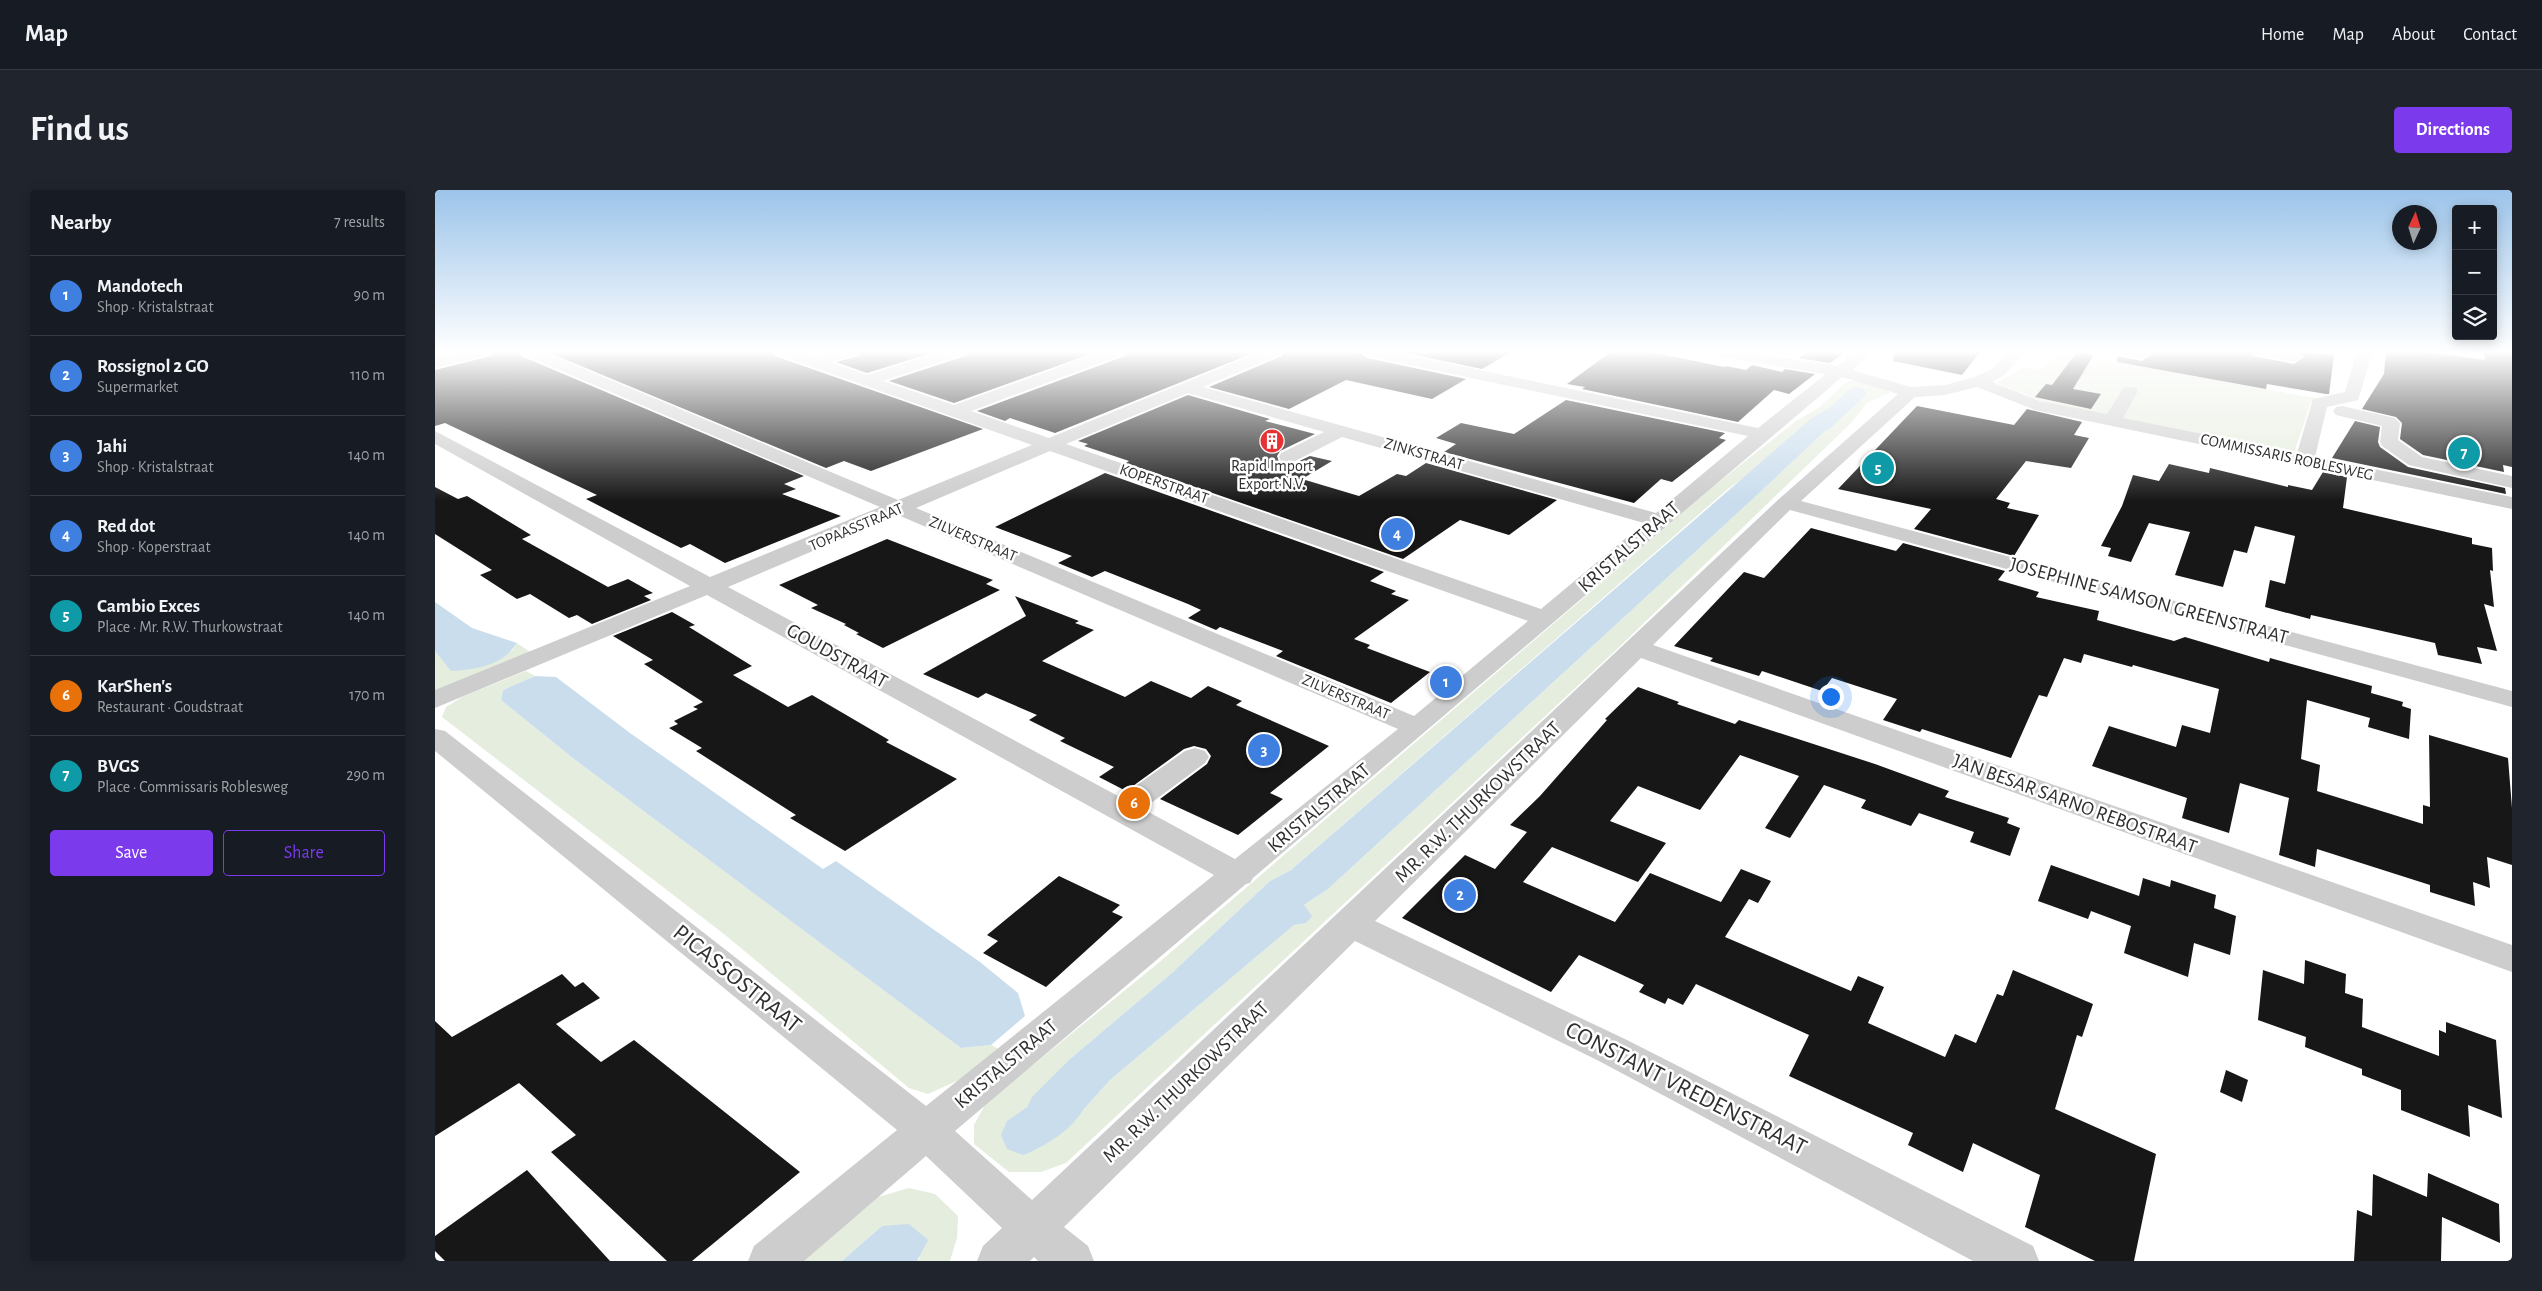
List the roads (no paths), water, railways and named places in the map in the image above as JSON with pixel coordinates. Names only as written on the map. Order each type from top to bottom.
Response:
[{"type":"street","name":"ZILVERSTRAAT","points":[[646,401],[1417,727]]},
{"type":"street","name":"KOPERSTRAAT","points":[[929,401],[1546,619]]},
{"type":"street","points":[[955,410],[980,401]]},
{"type":"street","name":"TOPAASSTRAAT","points":[[435,700],[1157,401]]},
{"type":"street","name":"ZINKSTRAAT","points":[[1235,401],[1660,521]]},
{"type":"street","points":[[1605,401],[1762,434]]},
{"type":"street","name":"KRISTALSTRAAT","points":[[770,1261],[926,1130],[1417,727],[1802,401]]},
{"type":"street","name":"MR. R.W. THURKOWSTRAAT","points":[[999,1261],[1786,503],[1900,401]]},
{"type":"street","name":"COMMISSARIS ROBLESWEG","points":[[2025,401],[2035,405],[2512,504]]},
{"type":"street","points":[[2111,421],[2124,401]]},
{"type":"street","points":[[2304,461],[2319,403],[2329,401]]},
{"type":"street","name":"COMMISSARIS ROBLESWEG","points":[[1998,410],[2512,522]]},
{"type":"street","points":[[2342,411],[2391,423],[2389,442],[2412,460],[2512,482]]},
{"type":"street","points":[[1288,458],[1339,430]]},
{"type":"street","name":"GOUDSTRAAT","points":[[435,437],[1239,875]]},
{"type":"street","name":"JOSEPHINE SAMSON GREENSTRAAT","points":[[1786,503],[2512,699]]},
{"type":"street","name":"JAN BESAR SARNO REBOSTRAAT","points":[[1637,648],[2512,959]]},
{"type":"street","name":"PICASSOSTRAAT","points":[[435,736],[926,1130],[1033,1229],[1072,1261]]},
{"type":"street","points":[[1120,811],[1195,757]]},
{"type":"street","name":"CONSTANT VREDENSTRAAT","points":[[1351,924],[1612,1050],[2017,1261]]},
{"type":"water","points":[[1842,401],[1853,401],[1839,418],[1756,496],[1328,889],[1304,905],[1312,916],[1306,923],[1294,925],[1110,1080],[1066,1129],[1035,1138],[1022,1119],[1032,1097],[1070,1059],[1173,972],[1270,881],[1291,870],[1812,418]]},
{"type":"water","points":[[435,602],[472,628],[517,643],[504,657],[488,665],[451,671],[435,651]]},
{"type":"water","points":[[535,676],[556,677],[630,733],[823,869],[836,861],[980,962],[1018,993],[1025,1016],[991,1045],[961,1048],[574,759],[501,700],[503,690]]},
{"type":"water","points":[[909,1224],[928,1240],[917,1261],[842,1261],[882,1226]]},
{"type":"waterway","points":[[1821,426],[1848,401]]},
{"type":"waterway","points":[[1023,1135],[1063,1106]]},
{"type":"place","name":"Rapid Import Export N.V.","points":[[1272,441]]},
{"type":"place","name":"BVGS","points":[[2464,453]]},
{"type":"place","name":"Cambio Exces","points":[[1878,468]]},
{"type":"place","name":"Red dot","points":[[1397,534]]},
{"type":"place","name":"Mandotech","points":[[1446,682]]},
{"type":"place","name":"Jahi","points":[[1264,750]]},
{"type":"place","name":"KarShen's","points":[[1134,803]]},
{"type":"place","name":"Rossignol 2 GO","points":[[1460,895]]}]
